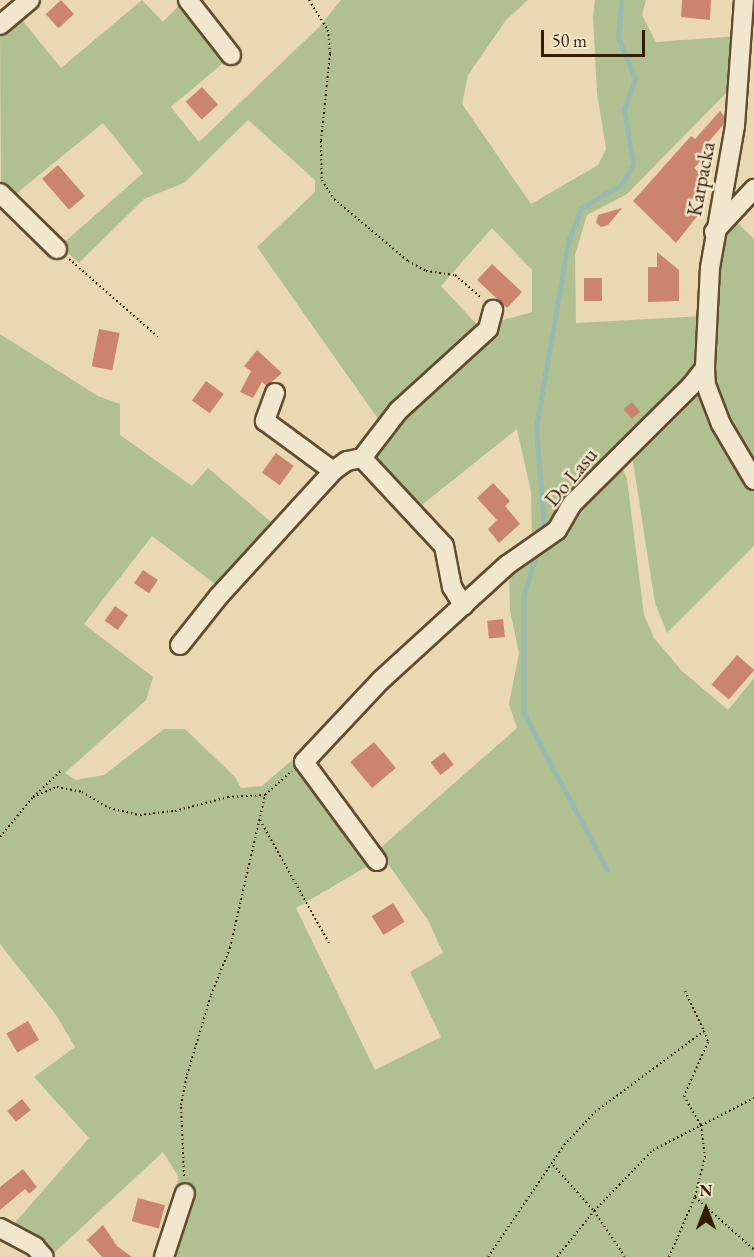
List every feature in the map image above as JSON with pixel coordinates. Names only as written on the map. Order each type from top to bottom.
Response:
[{"type":"street","points":[[0,25],[30,0]]},
{"type":"street","points":[[188,0],[231,55]]},
{"type":"street","name":"Karpacka","points":[[744,0],[735,126],[714,232],[705,368],[706,385],[721,424],[754,480]]},
{"type":"street","points":[[714,232],[754,189]]},
{"type":"street","points":[[0,193],[57,249]]},
{"type":"street","points":[[180,645],[219,596],[333,471],[347,461],[362,458],[398,411],[488,329],[493,310]]},
{"type":"street","name":"Do Lasu","points":[[304,762],[380,681],[507,565],[557,530],[572,504],[692,386],[705,368]]},
{"type":"street","points":[[275,393],[265,421],[333,471]]},
{"type":"street","points":[[362,458],[444,546],[452,587],[464,606]]},
{"type":"street","points":[[304,762],[377,861]]},
{"type":"street","points":[[164,1257],[184,1193]]},
{"type":"street","points":[[0,1228],[34,1247],[44,1257]]},
{"type":"path","points":[[309,0],[328,30],[330,54],[322,180],[334,200],[393,250],[426,271],[455,276],[493,310]]},
{"type":"path","points":[[57,249],[158,337]]},
{"type":"path","points":[[33,796],[57,787],[82,792],[109,808],[140,815],[175,811],[228,797],[265,795],[304,762]]},
{"type":"path","points":[[0,837],[33,796],[61,771]]},
{"type":"path","points":[[184,1193],[181,1105],[211,995],[230,948],[265,795]]},
{"type":"path","points":[[260,819],[329,943]]},
{"type":"path","points":[[669,1257],[695,1197],[705,1156],[701,1125],[684,1096],[708,1042],[685,991]]},
{"type":"path","points":[[488,1257],[553,1165],[564,1145],[595,1112],[704,1031]]},
{"type":"path","points":[[557,1257],[594,1211],[653,1150],[754,1098]]},
{"type":"path","points":[[553,1165],[594,1211],[625,1257]]},
{"type":"path","points":[[695,1197],[754,1250]]},
{"type":"green space","points":[[142,0],[163,22],[184,0],[229,58],[171,107],[199,142],[319,27],[341,0],[528,0],[506,20],[468,75],[462,104],[531,204],[598,165],[606,149],[597,93],[593,17],[595,0],[646,0],[642,15],[656,42],[738,36],[733,86],[627,194],[587,215],[575,255],[576,323],[704,316],[698,367],[683,387],[570,493],[554,526],[532,538],[531,492],[517,429],[418,508],[372,463],[372,455],[403,416],[496,322],[532,312],[532,270],[492,228],[441,286],[481,329],[381,423],[257,247],[315,192],[315,180],[248,120],[184,183],[144,199],[79,263],[60,246],[143,173],[103,123],[12,197],[1,185],[0,30],[18,15],[61,68]]},
{"type":"green space","points":[[735,220],[754,239],[754,468],[721,403],[711,371],[720,237]]},
{"type":"green space","points":[[0,334],[98,396],[120,404],[120,435],[192,486],[208,468],[277,527],[220,588],[152,536],[84,624],[153,677],[146,700],[65,773],[76,780],[104,775],[164,729],[185,729],[235,777],[241,788],[262,786],[292,760],[314,768],[378,850],[517,728],[509,704],[519,653],[510,610],[509,574],[569,519],[620,463],[627,479],[644,615],[654,638],[682,671],[728,710],[754,678],[754,1257],[170,1257],[178,1176],[163,1152],[53,1254],[12,1226],[89,1138],[34,1077],[75,1047],[56,1015],[0,944]],"holes":[[[383,857],[428,920],[443,953],[410,972],[441,1037],[375,1070],[296,908]]]},
{"type":"green space","points":[[696,388],[703,391],[754,487],[754,546],[667,633],[655,603],[631,449]]},
{"type":"building","points":[[61,0],[74,14],[59,28],[46,14]]},
{"type":"building","points":[[682,0],[711,0],[710,20],[681,17]]},
{"type":"building","points":[[202,87],[218,105],[202,120],[186,102]]},
{"type":"building","points":[[720,111],[724,116],[724,124],[704,147],[709,152],[694,168],[708,181],[688,205],[699,214],[676,243],[633,201],[691,136],[695,139]]},
{"type":"building","points":[[58,165],[85,196],[69,210],[42,179]]},
{"type":"building","points":[[622,208],[608,225],[601,227],[596,223],[598,215]]},
{"type":"building","points":[[657,252],[679,270],[679,301],[648,302],[648,267],[657,267]]},
{"type":"building","points":[[492,264],[522,292],[507,308],[477,280]]},
{"type":"building","points":[[584,278],[602,278],[602,301],[584,301]]},
{"type":"building","points":[[99,329],[120,333],[112,370],[92,366]]},
{"type":"building","points":[[257,350],[282,373],[267,386],[262,382],[253,398],[240,392],[251,371],[244,366]]},
{"type":"building","points":[[206,381],[224,394],[210,413],[192,400]]},
{"type":"building","points":[[632,402],[640,412],[632,419],[623,409]]},
{"type":"building","points":[[276,453],[294,466],[280,485],[262,472]]},
{"type":"building","points":[[493,483],[510,501],[505,506],[520,524],[499,543],[488,529],[497,520],[477,498]]},
{"type":"building","points":[[143,570],[158,580],[149,593],[134,583]]},
{"type":"building","points":[[115,606],[128,615],[118,630],[105,621]]},
{"type":"building","points":[[503,619],[505,637],[489,639],[487,621]]},
{"type":"building","points":[[737,655],[754,671],[729,700],[711,684]]},
{"type":"building","points":[[374,742],[396,768],[372,788],[350,762]]},
{"type":"building","points":[[444,752],[454,765],[440,775],[431,762]]},
{"type":"building","points":[[393,903],[405,922],[383,935],[372,916]]},
{"type":"building","points":[[28,1021],[39,1040],[17,1053],[6,1034]]},
{"type":"building","points":[[22,1099],[31,1110],[16,1122],[7,1111]]},
{"type":"building","points":[[23,1169],[37,1187],[29,1194],[25,1189],[0,1210],[0,1187]]},
{"type":"building","points":[[138,1198],[165,1205],[159,1228],[132,1221]]},
{"type":"building","points":[[103,1225],[117,1246],[132,1257],[102,1257],[87,1240]]},
{"type":"waterway","points":[[544,527],[536,428],[568,242],[581,208],[621,185],[633,164],[624,109],[635,78],[618,38],[621,0]]},
{"type":"waterway","points":[[538,550],[524,596],[524,713],[607,869]]}]
